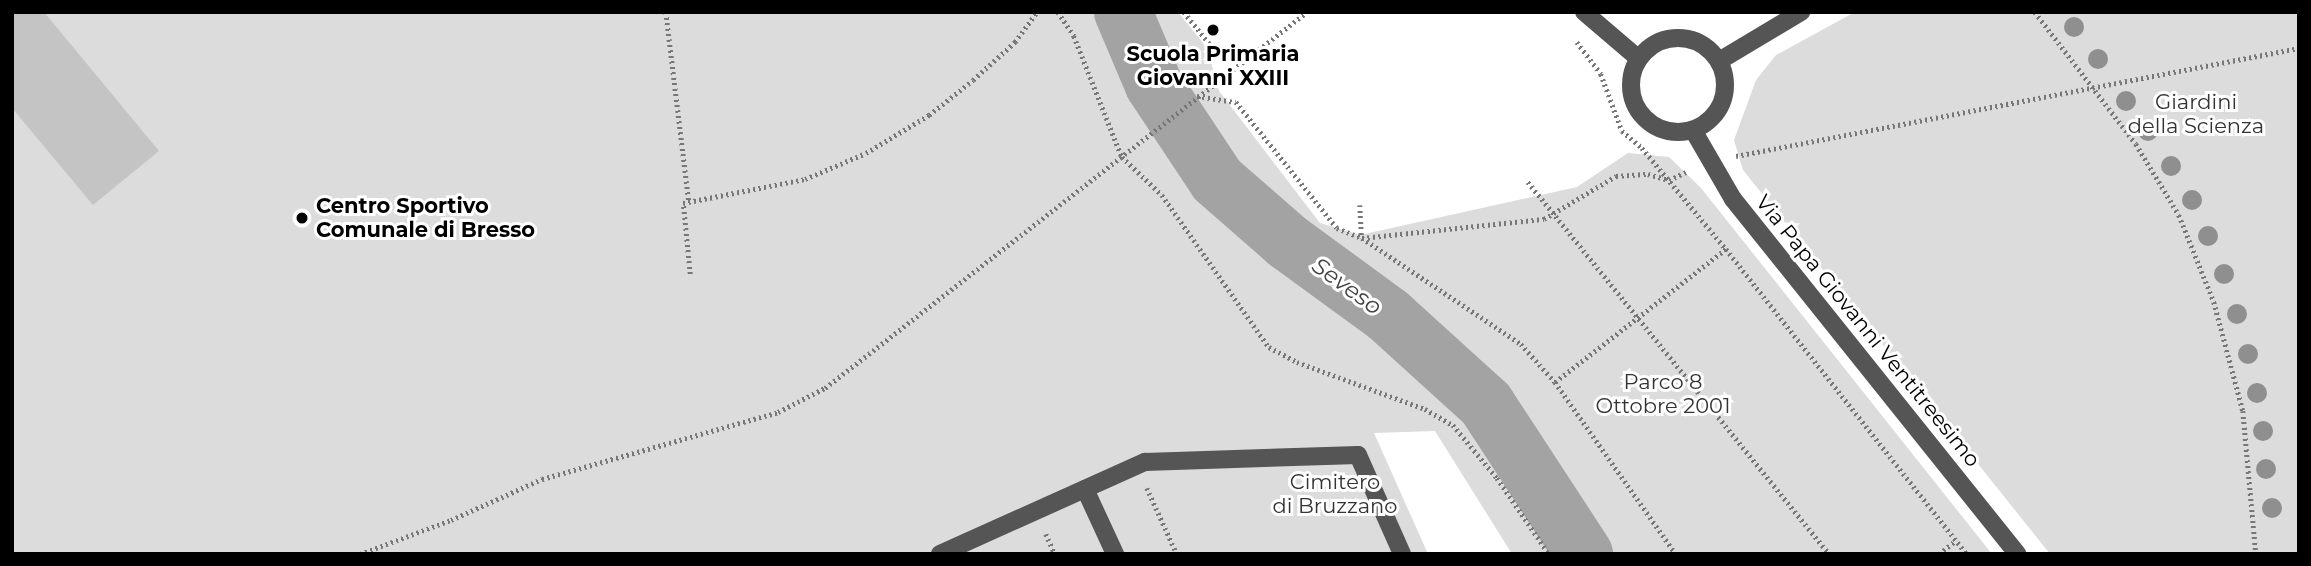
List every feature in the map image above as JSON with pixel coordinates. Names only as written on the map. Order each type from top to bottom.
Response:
[{"type":"street","points":[[1584,12],[1639,59]]},
{"type":"street","points":[[1719,61],[1801,12]]},
{"type":"street","points":[[1683,37],[1702,43],[1719,61],[1725,95],[1717,113],[1693,130],[1663,131],[1646,121],[1634,105],[1630,85],[1639,59],[1663,40],[1683,37]]},
{"type":"street","name":"Via Papa Giovanni Ventitreesimo","points":[[1693,130],[1733,199],[2017,554]]},
{"type":"street","points":[[940,554],[1137,466],[1358,455],[1402,554]]},
{"type":"street","points":[[1085,489],[1115,554]]},
{"type":"path","points":[[666,12],[689,203]]},
{"type":"path","points":[[690,274],[683,203],[805,179],[866,153],[929,115],[973,80],[1015,42],[1037,12]]},
{"type":"path","points":[[1058,12],[1074,36],[1122,157],[1162,195],[1269,347],[1297,362],[1425,408],[1452,425],[1490,468],[1549,554]]},
{"type":"path","points":[[1184,12],[1213,48],[1244,60]]},
{"type":"path","points":[[360,554],[451,520],[541,479],[778,412],[802,400],[889,341],[1122,157],[1148,140],[1197,96],[1307,12]]},
{"type":"path","points":[[2035,12],[2136,144],[2179,215],[2204,277],[2243,411],[2256,554]]},
{"type":"path","points":[[1570,33],[1601,74],[1622,131],[1642,148],[1726,249],[1967,554]]},
{"type":"path","points":[[1528,182],[1829,554]]},
{"type":"path","points":[[1360,205],[1362,238],[1521,344],[1555,382],[1676,554]]},
{"type":"path","points":[[1555,382],[1636,316],[1726,249]]},
{"type":"path","points":[[1137,466],[1177,554]]},
{"type":"path","points":[[1939,554],[1956,540]]},
{"type":"green space","points":[[12,12],[1178,12],[1207,48],[1219,91],[1320,223],[1360,235],[1577,187],[1628,153],[1669,157],[1701,188],[1992,554],[1512,554],[1435,431],[1374,433],[1428,554],[12,554]]},
{"type":"green space","name":"Giardini della Scienza","points":[[1855,12],[2299,12],[2299,554],[2050,554],[1743,170],[1734,140],[1756,80],[1776,55]]},
{"type":"building","points":[[12,12],[44,12],[159,151],[93,205],[12,108]]},
{"type":"waterway","name":"Seveso","points":[[1123,12],[1154,85],[1217,180],[1288,242],[1388,315],[1486,404],[1584,554]]},
{"type":"place","name":"Scuola Primaria Giovanni XXIII","points":[[1213,30]]},
{"type":"place","name":"Centro Sportivo Comunale di Bresso","points":[[302,218]]},
{"type":"park label","name":"Parco 8 Ottobre 2001","points":[[1663,394]]},
{"type":"park label","name":"Cimitero di Bruzzano","points":[[1335,494]]}]
